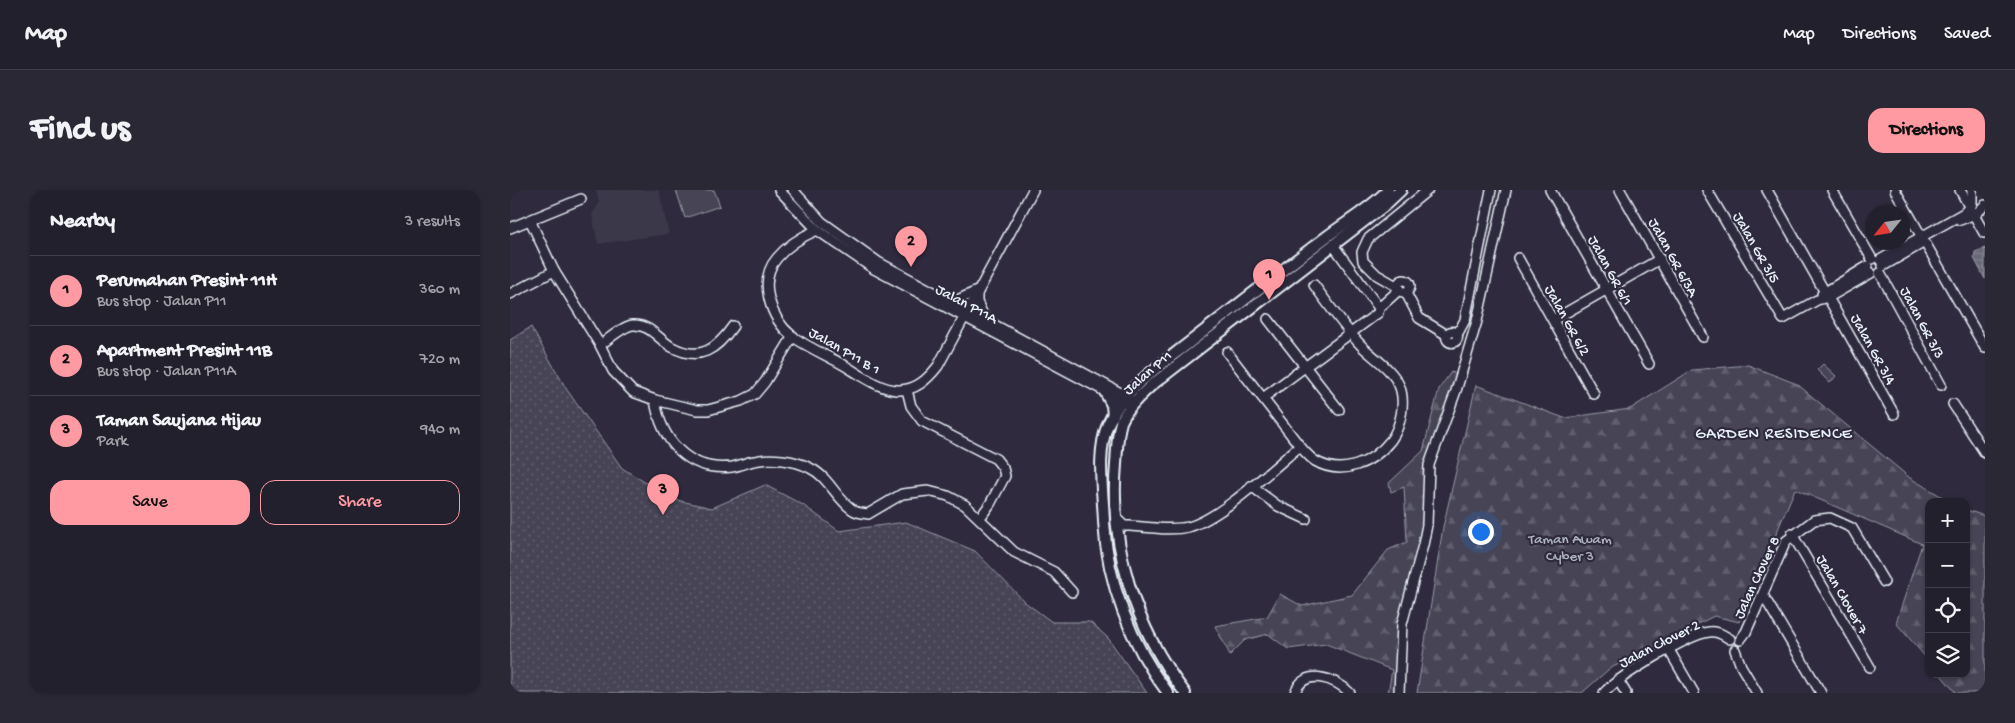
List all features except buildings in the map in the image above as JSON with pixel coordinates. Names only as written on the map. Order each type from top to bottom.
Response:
[{"type":"main road","name":"Jalan P11","points":[[1168,693],[1151,668],[1131,629],[1114,587],[1109,565],[1104,528],[1103,450],[1112,416],[1170,358],[1388,190]]},
{"type":"main road","name":"Jalan P11","points":[[1185,693],[1162,659],[1145,627],[1129,584],[1119,542],[1114,488],[1119,431],[1129,400],[1385,205],[1401,190]]},
{"type":"main road","points":[[1316,245],[1333,245],[1339,228]]},
{"type":"main road","points":[[1105,392],[1112,404],[1112,416]]},
{"type":"street","name":"Jalan P11A","points":[[779,190],[817,230],[874,269],[951,305]]},
{"type":"street","name":"Jalan P11A","points":[[793,190],[822,222],[878,262],[965,313],[1129,400]]},
{"type":"street","points":[[980,518],[1005,476],[1003,468],[996,459],[922,421],[911,406],[907,390],[924,382],[932,374],[1033,190]]},
{"type":"street","points":[[1428,190],[1368,239],[1362,252],[1363,260],[1372,270],[1401,290],[1419,318],[1447,335],[1448,341],[1452,343],[1457,340],[1457,335],[1464,320],[1491,190]]},
{"type":"street","points":[[1399,693],[1402,624],[1423,545],[1429,465],[1477,322],[1506,190]]},
{"type":"street","name":"Jalan GR 6/1","points":[[1550,190],[1649,364]]},
{"type":"street","name":"Jalan GR 6/3A","points":[[1620,190],[1703,337]]},
{"type":"street","name":"Jalan GR 3/5","points":[[1707,190],[1783,319],[1827,294]]},
{"type":"street","name":"Jalan GR 3/4","points":[[1767,190],[1894,414]]},
{"type":"street","name":"Jalan GR 3/3","points":[[1832,190],[1941,385]]},
{"type":"street","points":[[1894,190],[1985,348]]},
{"type":"street","points":[[1960,190],[1984,233]]},
{"type":"street","points":[[1972,190],[1972,211]]},
{"type":"street","points":[[510,228],[582,199]]},
{"type":"street","points":[[1827,294],[1972,211],[1981,211],[1985,205]]},
{"type":"street","points":[[801,238],[807,218]]},
{"type":"street","points":[[530,220],[554,272],[600,345],[613,371],[622,383],[633,392],[655,400],[696,410],[708,410],[741,401],[755,394],[765,382],[793,336]]},
{"type":"street","name":"Jalan P11 B 1","points":[[817,230],[801,238],[776,258],[768,280],[768,293],[771,307],[779,322],[793,336],[884,388],[907,390]]},
{"type":"street","points":[[1333,245],[1379,308]]},
{"type":"street","name":"Jalan GR 6/2","points":[[1518,258],[1594,394]]},
{"type":"street","points":[[1553,320],[1660,260]]},
{"type":"street","points":[[510,294],[554,272]]},
{"type":"street","points":[[1227,352],[1300,446],[1315,461],[1338,469],[1353,467],[1380,450],[1392,439],[1397,429],[1402,397],[1400,387],[1387,368],[1350,334],[1314,285]]},
{"type":"street","points":[[1262,398],[1378,313],[1379,308],[1401,290]]},
{"type":"street","points":[[956,331],[951,305],[978,291]]},
{"type":"street","points":[[956,331],[980,321],[977,302],[978,291]]},
{"type":"street","points":[[1268,319],[1339,410]]},
{"type":"street","name":"Jalan P11A","points":[[980,321],[1105,392],[1129,400]]},
{"type":"street","points":[[600,345],[630,325],[644,326],[672,347],[694,354],[705,352],[721,343],[733,326]]},
{"type":"street","points":[[655,400],[658,420],[666,436],[683,454],[705,465],[732,467],[756,460],[783,460],[810,468],[831,484],[854,511],[868,514],[902,494],[928,491],[948,496],[966,505],[1014,552],[1054,572],[1072,592]]},
{"type":"street","points":[[1953,404],[1985,453]]},
{"type":"street","points":[[1116,518],[1124,526],[1176,528],[1201,522],[1219,512],[1300,446]]},
{"type":"street","points":[[1251,486],[1278,506],[1306,519]]},
{"type":"street","name":"Jalan Clover 8","points":[[1735,640],[1746,632],[1782,547],[1792,534],[1814,520],[1822,518],[1847,524],[1856,533],[1884,582]]},
{"type":"street","points":[[1119,542],[1130,526]]},
{"type":"street","name":"Jalan Clover 7","points":[[1792,534],[1870,667]]},
{"type":"street","points":[[1762,595],[1821,693]]},
{"type":"street","name":"Jalan Clover 2","points":[[1604,693],[1618,680],[1669,650],[1710,632],[1720,633],[1735,640]]},
{"type":"street","points":[[1735,640],[1730,647],[1736,650],[1742,666],[1757,693]]},
{"type":"street","points":[[1669,650],[1694,693]]},
{"type":"street","points":[[1295,693],[1302,680],[1313,676],[1327,679],[1344,687],[1350,693]]},
{"type":"street","points":[[1618,680],[1626,693]]},
{"type":"shaded area","points":[[591,190],[659,190],[669,234],[598,244],[592,214],[599,203],[596,191]]},
{"type":"green space","points":[[676,190],[714,190],[720,206],[685,218]]},
{"type":"green space","points":[[531,327],[567,390],[622,468],[672,499],[712,508],[765,485],[803,505],[839,531],[906,522],[975,551],[1026,603],[1052,622],[1090,622],[1108,638],[1147,693],[510,693],[510,340]]},
{"type":"green space","points":[[1823,364],[1836,376],[1830,383],[1817,370]]},
{"type":"green space","name":"Taman Awam Cyber 3","points":[[1748,365],[1797,384],[1910,478],[1944,498],[1925,498],[1925,656],[1896,623],[1922,544],[1795,489],[1739,622],[1714,616],[1609,669],[1582,693],[1417,693],[1443,527],[1476,385],[1564,418],[1630,409],[1692,370]]},
{"type":"green space","points":[[1451,372],[1458,373],[1426,467],[1424,523],[1413,572],[1396,693],[1388,693],[1392,670],[1326,644],[1288,649],[1268,634],[1245,640],[1230,655],[1215,626],[1267,617],[1280,594],[1302,606],[1352,595],[1388,550],[1407,542],[1404,487],[1391,492],[1389,483],[1423,451],[1439,389]]},
{"type":"green space","points":[[1970,511],[1985,516],[1985,693],[1956,693],[1943,678],[1970,678]]},
{"type":"water","points":[[1985,248],[1985,279],[1974,258],[1975,252]]},
{"type":"place","name":"Apartment Presint 11B","points":[[911,267]]},
{"type":"place","name":"Perumahan Presint 11H","points":[[1269,300]]},
{"type":"place","name":"Taman Saujana Hijau","points":[[663,515]]},
{"type":"district","name":"GARDEN RESIDENCE","points":[[1774,432]]}]
